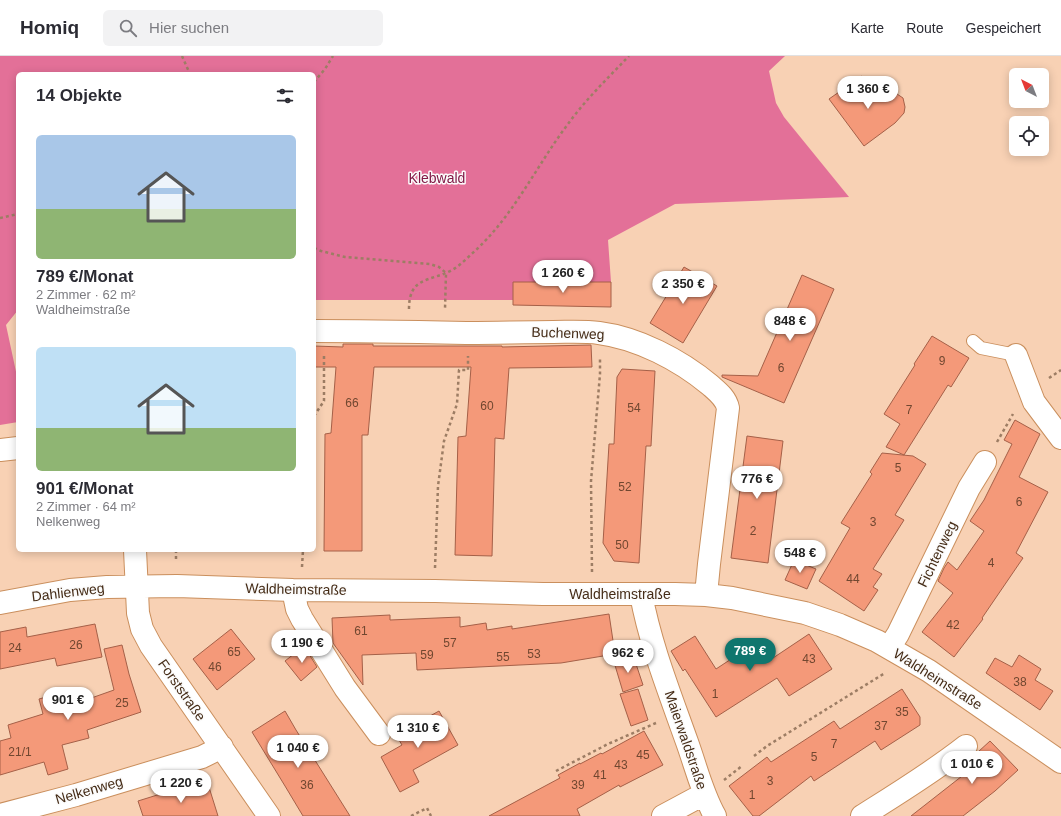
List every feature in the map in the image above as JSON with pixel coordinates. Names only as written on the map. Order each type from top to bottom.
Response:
[{"type":"street","name":"Buchenweg","points":[[319,331],[599,333],[627,339],[674,360],[698,375],[722,396],[727,404],[728,414],[706,595]]},
{"type":"street","points":[[1016,355],[1034,402],[1061,438]]},
{"type":"street","points":[[0,450],[16,448]]},
{"type":"street","name":"Fichtenweg","points":[[897,652],[898,634],[969,488],[985,462]]},
{"type":"street","name":"Forststraße","points":[[135,552],[136,587],[140,621],[146,637],[269,816]]},
{"type":"street","name":"Waldheimstraße","points":[[136,587],[177,586],[293,590],[706,595],[754,602],[805,614],[840,625],[877,641],[973,700],[1061,762]]},
{"type":"street","name":"Dahlienweg","points":[[0,603],[84,588],[136,587]]},
{"type":"street","points":[[293,590],[297,609],[302,619],[345,688],[378,734]]},
{"type":"street","name":"Maierwaldstraße","points":[[641,594],[647,624],[704,794],[715,816]]},
{"type":"street","points":[[862,816],[905,789],[966,746]]},
{"type":"street","name":"Nelkenweg","points":[[0,815],[76,795],[195,760],[222,747]]},
{"type":"street","points":[[663,816],[704,794]]},
{"type":"lane","points":[[973,341],[981,348],[1016,355]]},
{"type":"path","points":[[182,56],[189,72]]},
{"type":"path","points":[[316,80],[333,56]]},
{"type":"path","points":[[408,332],[409,301],[412,291],[426,280],[456,268],[494,232],[524,191],[568,124],[591,95],[629,56]]},
{"type":"path","points":[[0,218],[16,214]]},
{"type":"path","points":[[316,249],[345,256],[439,266],[446,273],[446,295]]},
{"type":"path","points":[[316,413],[324,401],[319,331]]},
{"type":"path","points":[[435,591],[438,486],[444,441],[457,404],[459,370],[468,370],[468,333]]},
{"type":"path","points":[[594,594],[591,560],[591,481],[600,374],[599,333]]},
{"type":"path","points":[[754,756],[767,746],[892,669],[897,652]]},
{"type":"path","points":[[556,771],[608,744],[677,714]]},
{"type":"path","points":[[411,816],[427,808],[432,816]]},
{"type":"green space","name":"Klebwald","points":[[0,56],[785,56],[769,71],[776,103],[784,117],[849,197],[675,204],[608,240],[611,282],[513,282],[513,300],[316,300],[316,72],[16,72],[16,312],[6,325],[16,372],[16,422],[0,425]]},
{"type":"building","points":[[862,76],[882,101],[894,92],[903,98],[905,107],[904,113],[895,123],[864,146],[829,99]]},
{"type":"building","points":[[684,267],[717,286],[683,343],[650,323]]},
{"type":"building","points":[[802,275],[834,289],[784,403],[722,377],[722,375],[758,376]]},
{"type":"building","points":[[513,282],[611,282],[611,307],[513,305]]},
{"type":"building","points":[[932,336],[969,358],[951,387],[948,385],[904,455],[886,447],[900,424],[884,414]]},
{"type":"building","points":[[343,344],[373,344],[373,346],[502,347],[591,345],[592,367],[509,368],[504,439],[495,438],[492,556],[455,555],[458,437],[466,436],[471,367],[374,367],[368,435],[362,435],[362,551],[324,551],[325,434],[331,433],[336,367],[316,367],[316,346],[343,347]]},
{"type":"building","points":[[622,369],[655,371],[651,446],[646,446],[639,563],[614,561],[603,543],[609,444],[614,444],[617,377]]},
{"type":"building","points":[[1015,420],[1040,434],[1019,477],[1048,492],[1016,553],[1023,558],[982,618],[983,619],[954,657],[922,632],[953,593],[938,581],[944,568],[948,562],[957,570],[984,531],[970,521],[984,500],[1012,444],[1004,440]]},
{"type":"building","points":[[747,436],[783,441],[768,563],[731,558]]},
{"type":"building","points":[[882,453],[913,456],[926,464],[895,515],[904,520],[873,569],[882,574],[873,587],[878,590],[864,611],[819,581],[850,528],[841,523],[872,474],[870,472]]},
{"type":"building","points":[[794,560],[816,569],[807,589],[785,580]]},
{"type":"building","points":[[609,614],[615,654],[561,663],[417,670],[416,653],[362,655],[363,685],[333,643],[332,618],[390,615],[390,620],[460,617],[460,627],[486,623],[487,630],[512,626],[512,629]]},
{"type":"building","points":[[95,624],[102,657],[57,666],[55,658],[0,669],[0,632],[26,627],[27,637]]},
{"type":"building","points":[[231,629],[255,659],[217,690],[193,659]]},
{"type":"building","points":[[809,634],[832,669],[789,696],[777,678],[716,717],[685,669],[683,671],[671,651],[695,636],[716,669],[754,644],[767,662]]},
{"type":"building","points":[[122,645],[141,712],[87,730],[89,738],[62,745],[68,769],[48,775],[44,762],[0,775],[0,741],[11,738],[8,725],[43,714],[39,699],[76,689],[80,702],[114,690],[104,649]]},
{"type":"building","points":[[304,646],[317,667],[301,681],[285,661]]},
{"type":"building","points":[[1019,655],[1041,669],[1035,680],[1053,691],[1040,710],[986,673],[995,658],[1012,667]]},
{"type":"building","points":[[626,658],[634,658],[643,685],[623,692],[614,662]]},
{"type":"building","points":[[638,689],[648,720],[631,726],[620,694]]},
{"type":"building","points":[[902,689],[920,717],[920,725],[881,750],[875,741],[814,781],[811,776],[759,816],[753,816],[729,786],[767,757],[771,762],[834,721],[840,729]]},
{"type":"building","points":[[285,711],[350,816],[303,816],[252,732]]},
{"type":"building","points":[[439,711],[458,745],[413,770],[419,782],[400,792],[381,757],[402,745],[396,735]]},
{"type":"building","points":[[644,731],[663,765],[620,787],[619,785],[577,809],[580,816],[489,816],[560,778],[558,775],[580,763],[601,753],[602,754]]},
{"type":"building","points":[[990,741],[1018,770],[995,791],[963,816],[911,816],[971,769],[966,763]]},
{"type":"building","points":[[208,784],[218,816],[143,816],[138,801],[170,791],[171,795]]}]
